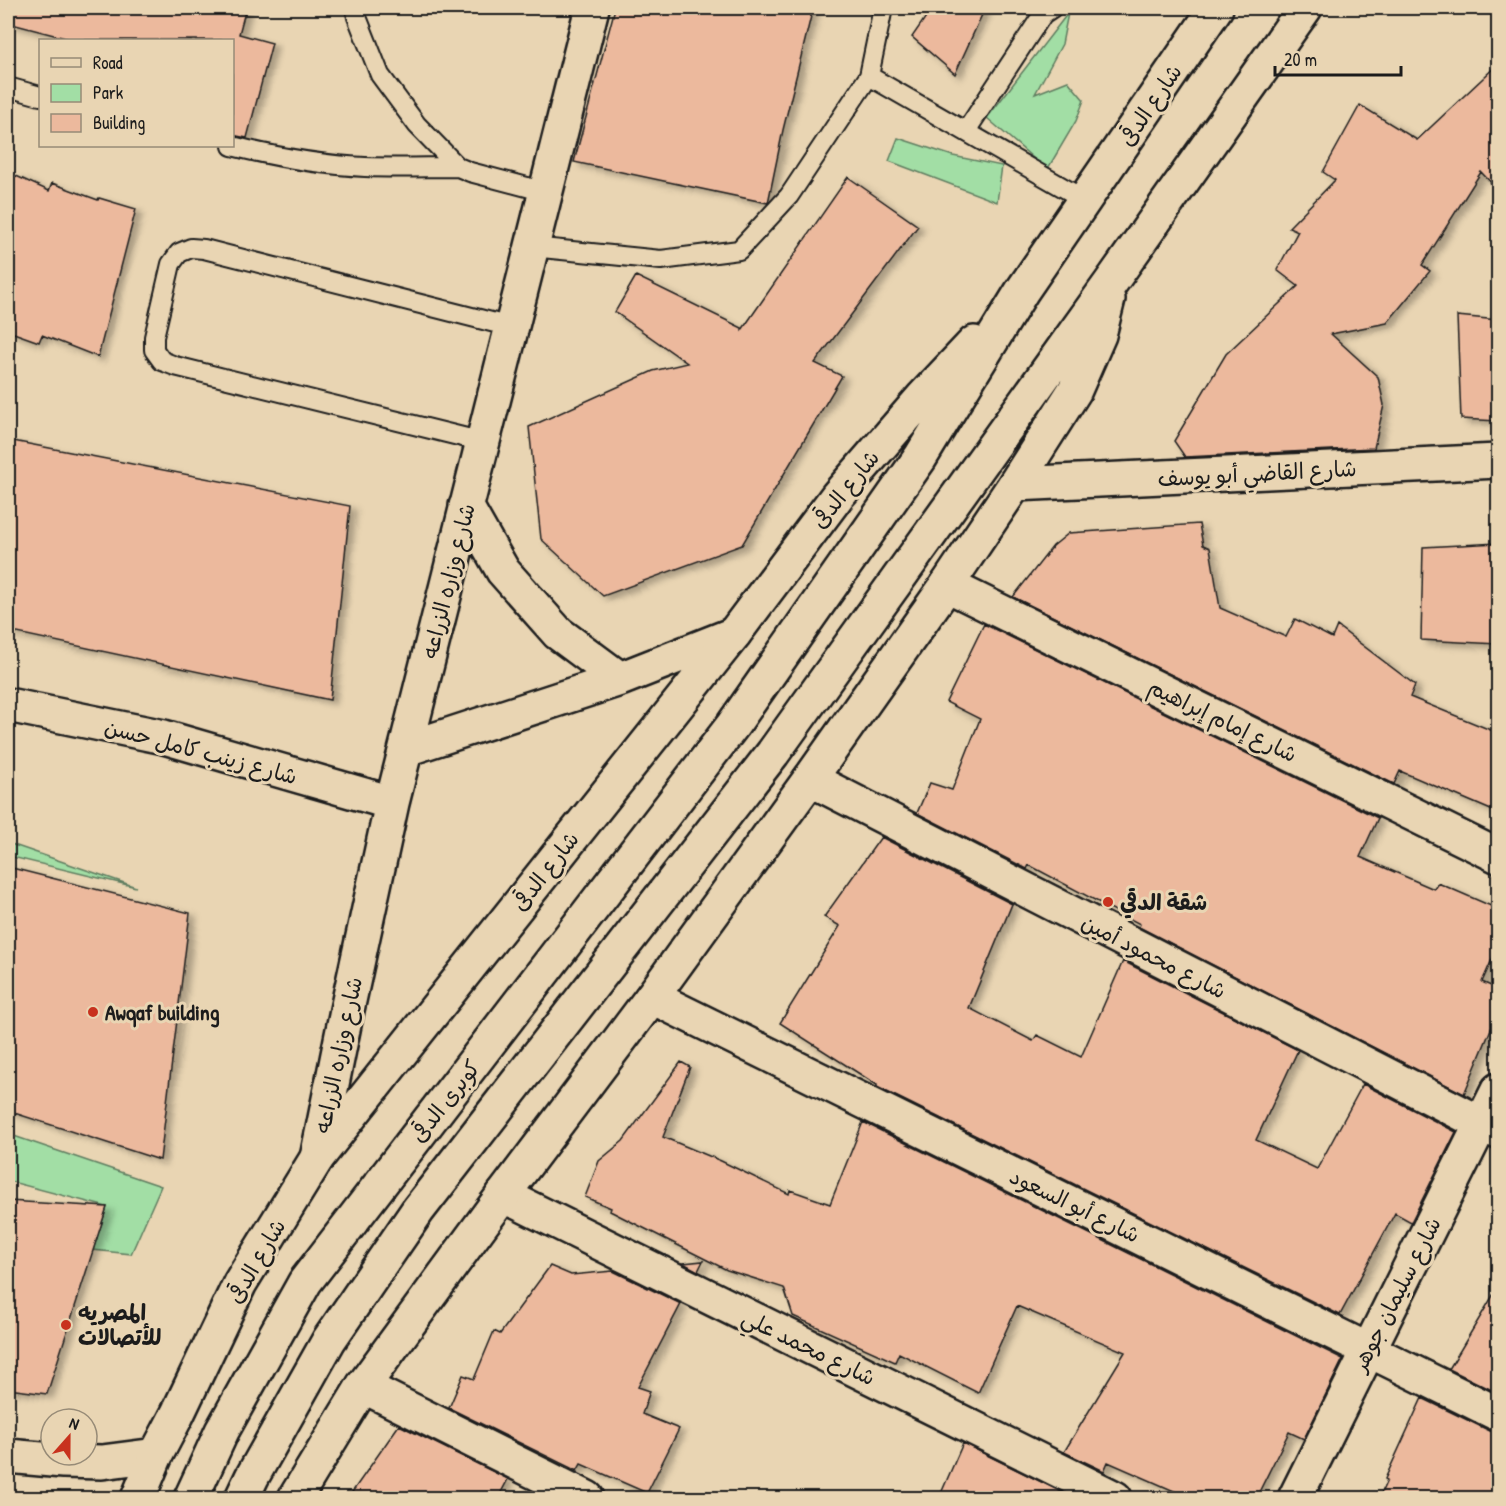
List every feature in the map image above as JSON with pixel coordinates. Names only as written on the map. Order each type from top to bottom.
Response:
[{"type":"street","name":"شارع وزاره الزراعه","points":[[317,1158],[392,803],[592,8]]},
{"type":"street","name":"شارع الدقى","points":[[733,725],[920,458],[1022,291],[1216,8]]},
{"type":"street","points":[[295,1498],[363,1386],[652,997],[947,585],[1075,390],[1099,335],[1112,281],[1305,8]]},
{"type":"street","name":"كوبرى الدقى","points":[[242,1498],[329,1340],[418,1210],[773,753],[1112,281]]},
{"type":"street","name":"شارع الدقى","points":[[138,1498],[156,1455],[240,1283],[317,1158],[734,634],[838,495],[923,397],[1022,291]]},
{"type":"street","name":"شارع القاضي أبو يوسف","points":[[1015,484],[1498,461]]},
{"type":"street","points":[[466,506],[503,571],[558,633],[620,679]]},
{"type":"street","name":"شارع إمام إبراهيم","points":[[947,585],[1498,856]]},
{"type":"street","points":[[406,749],[620,679],[734,634]]},
{"type":"street","name":"شارع زينب كامل حسن","points":[[8,705],[164,737],[392,803]]},
{"type":"street","name":"كوبرى الدقى","points":[[192,1498],[222,1431],[305,1282],[733,725]]},
{"type":"street","name":"شارع محمود أمين","points":[[810,779],[1490,1128]]},
{"type":"street","name":"شارع أبو السعود","points":[[652,997],[1498,1414]]},
{"type":"street","name":"شارع سليمان جوهر","points":[[1295,1498],[1368,1350],[1490,1128],[1498,1090]]},
{"type":"street","name":"شارع محمد علي","points":[[503,1195],[1115,1498]]},
{"type":"street","points":[[363,1386],[587,1498]]},
{"type":"street","points":[[8,1456],[102,1462],[156,1455]]},
{"type":"lane","points":[[355,8],[380,75],[417,125],[458,167]]},
{"type":"lane","points":[[532,247],[661,260],[739,250],[789,196],[869,76],[883,8]]},
{"type":"lane","points":[[966,131],[1043,14],[1052,8]]},
{"type":"lane","points":[[869,76],[1085,200]]},
{"type":"lane","points":[[8,87],[39,96]]},
{"type":"lane","points":[[234,146],[316,163],[366,167],[458,167],[546,192]]},
{"type":"lane","points":[[483,442],[186,369],[162,361],[154,350],[154,337],[171,264],[179,253],[191,248],[204,249],[511,327]]},
{"type":"green space","points":[[490,8],[516,8],[505,13]]},
{"type":"green space","points":[[516,8],[558,8],[554,13]]},
{"type":"green space","points":[[1068,13],[1062,44],[1035,94],[1068,81],[1084,100],[1076,121],[1047,170],[987,118]]},
{"type":"green space","points":[[898,138],[953,156],[1002,166],[997,202],[889,161]]},
{"type":"green space","points":[[8,843],[136,887],[8,856]]},
{"type":"green space","points":[[8,1134],[161,1186],[131,1254],[93,1250],[107,1207],[8,1181]]},
{"type":"building","points":[[8,8],[246,8],[239,34],[272,43],[247,138],[234,135],[234,39],[69,39],[8,23]]},
{"type":"building","points":[[615,8],[813,8],[768,203],[574,162]]},
{"type":"building","points":[[932,8],[985,8],[955,74],[912,37]]},
{"type":"building","points":[[1498,64],[1498,190],[1481,172],[1422,265],[1430,271],[1387,323],[1331,334],[1378,377],[1384,405],[1374,448],[1185,457],[1174,441],[1226,354],[1298,286],[1277,270],[1298,231],[1289,227],[1335,180],[1323,172],[1360,105],[1417,140]]},
{"type":"building","points":[[14,175],[49,191],[52,183],[98,200],[99,198],[136,209],[98,357],[42,335],[39,342],[8,331],[8,200]]},
{"type":"building","points":[[848,177],[918,226],[815,363],[842,376],[742,545],[603,596],[541,539],[529,427],[653,371],[687,363],[615,312],[636,276],[742,330]]},
{"type":"building","points":[[1457,316],[1498,320],[1498,421],[1461,419]]},
{"type":"building","points":[[8,440],[350,506],[330,700],[8,631]]},
{"type":"building","points":[[1199,524],[1203,545],[1210,548],[1220,608],[1286,637],[1295,619],[1332,638],[1337,626],[1415,685],[1410,697],[1498,733],[1498,813],[1400,771],[1394,784],[1013,597],[1053,546],[1069,533]]},
{"type":"building","points":[[1498,543],[1498,644],[1421,640],[1423,547]]},
{"type":"building","points":[[984,624],[1378,818],[1360,857],[1434,889],[1438,883],[1498,909],[1498,946],[1482,982],[1498,989],[1498,1012],[1464,1094],[1139,927],[1140,924],[1029,865],[1027,869],[917,813],[930,783],[952,790],[980,719],[946,702]]},
{"type":"building","points":[[881,837],[1012,904],[969,1008],[1033,1041],[1037,1035],[1081,1057],[1123,961],[1298,1050],[1256,1140],[1317,1169],[1363,1084],[1456,1132],[1411,1222],[1395,1213],[1340,1315],[877,1087],[780,1023],[840,926],[824,917]]},
{"type":"building","name":"Awqaf building","points":[[8,867],[190,913],[160,1160],[8,1111]]},
{"type":"building","points":[[681,1062],[690,1067],[663,1137],[721,1161],[789,1194],[790,1190],[830,1204],[863,1122],[1343,1359],[1304,1439],[1289,1432],[1256,1498],[1190,1498],[1108,1462],[1104,1471],[1064,1452],[1125,1352],[1017,1306],[978,1393],[899,1353],[895,1362],[793,1316],[784,1288],[727,1270],[610,1211],[611,1208],[585,1197],[599,1161],[623,1141]]},
{"type":"building","points":[[8,1201],[107,1207],[47,1394],[8,1389]]},
{"type":"building","points":[[703,1261],[698,1271],[683,1263]]},
{"type":"building","points":[[550,1266],[571,1275],[613,1271],[681,1304],[638,1387],[650,1391],[642,1414],[679,1429],[647,1493],[581,1464],[577,1471],[449,1408],[463,1375],[474,1379],[494,1331],[500,1334]]},
{"type":"building","points":[[1498,1287],[1498,1393],[1449,1369]]},
{"type":"building","points":[[1422,1398],[1498,1433],[1498,1498],[1379,1498],[1387,1480],[1385,1479]]},
{"type":"building","points":[[399,1425],[508,1479],[498,1498],[348,1498]]},
{"type":"building","points":[[963,1443],[1074,1498],[939,1498]]},
{"type":"place","name":"شقة الدقي","points":[[1108,902]]},
{"type":"place","name":"Awqaf building","points":[[93,1012]]},
{"type":"place","name":"المصريه للأتصالات","points":[[66,1325]]}]
